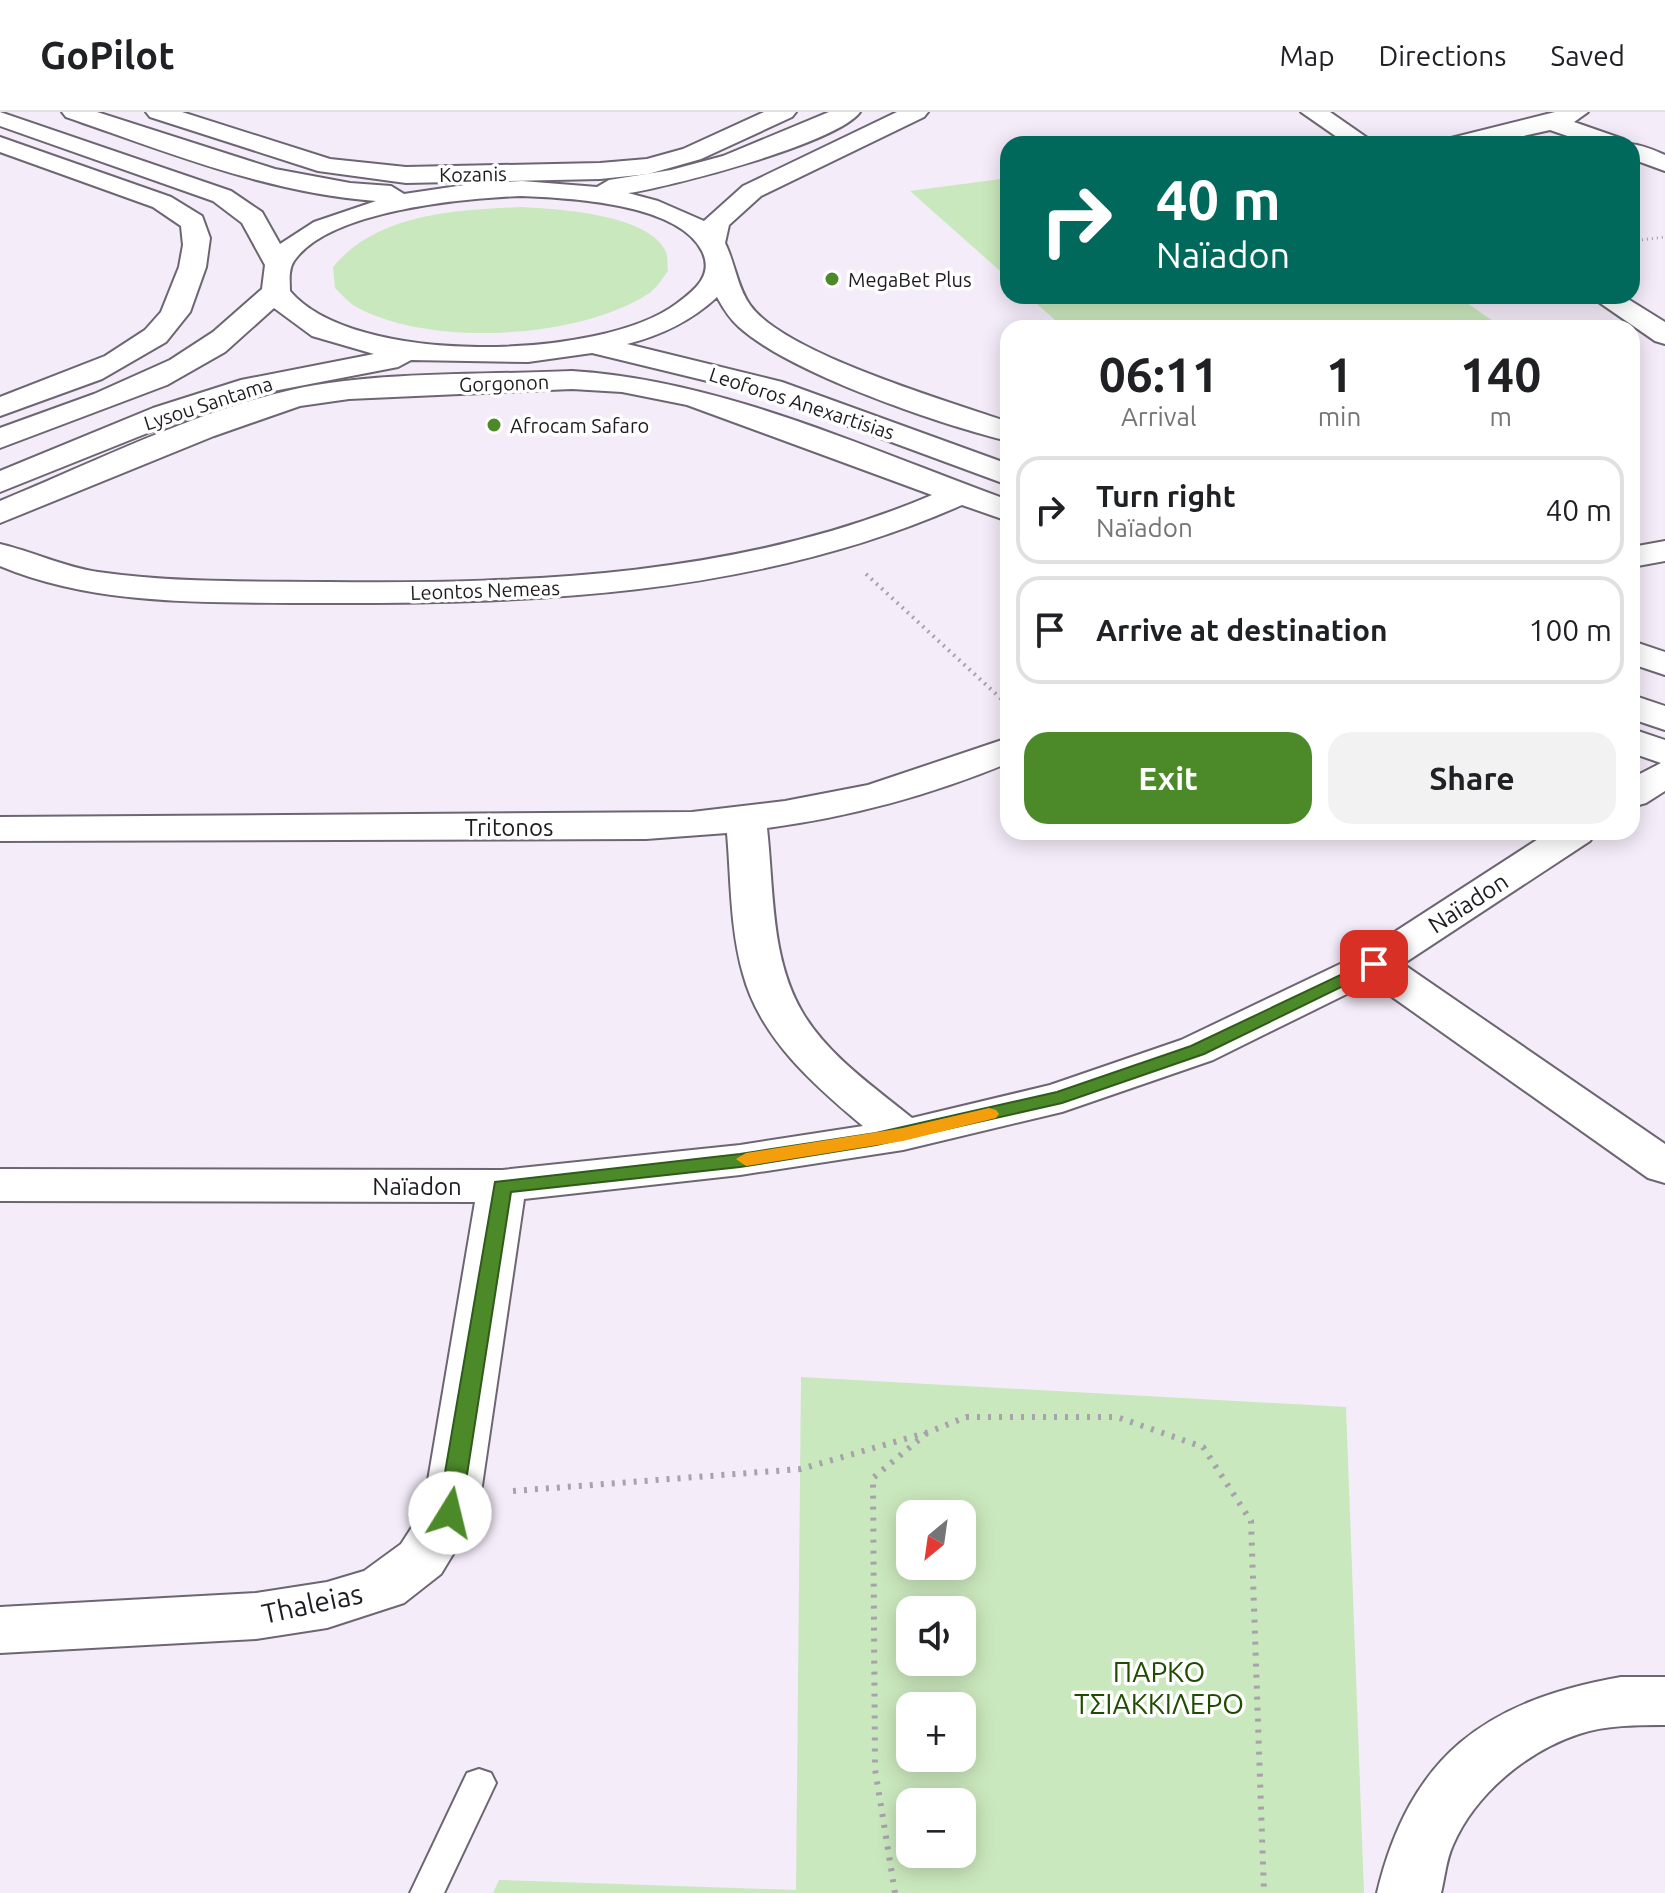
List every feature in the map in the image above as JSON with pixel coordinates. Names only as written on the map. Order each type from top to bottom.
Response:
[{"type":"street","points":[[74,112],[304,185],[366,194],[433,196],[496,190],[559,191],[638,185],[698,173],[753,154],[848,112]]},
{"type":"street","name":"Kozanis","points":[[158,112],[336,168],[431,175],[600,171],[648,166],[692,154],[784,112]]},
{"type":"street","points":[[190,122],[221,112]]},
{"type":"street","points":[[0,118],[222,196],[253,218],[292,313],[324,331],[369,345],[424,354],[481,356],[593,344],[650,328],[692,306],[716,283],[716,222],[752,191],[916,112]]},
{"type":"street","points":[[1313,112],[1351,136]]},
{"type":"street","points":[[1491,136],[1552,122],[1576,112]]},
{"type":"street","points":[[1552,122],[1591,136]]},
{"type":"street","points":[[0,144],[174,208],[193,222],[198,243],[177,310],[161,332],[107,364],[0,407]]},
{"type":"street","points":[[1640,154],[1665,163]]},
{"type":"street","points":[[559,191],[610,197],[655,208],[690,223],[718,251]]},
{"type":"street","name":"Lysou Santama","points":[[0,439],[97,403],[175,368],[224,338],[277,278],[299,242],[333,222],[379,206],[433,196]]},
{"type":"street","name":"Leoforos Anexartisias","points":[[718,251],[734,306],[773,337],[835,367],[1000,429]]},
{"type":"street","points":[[1617,304],[1665,335]]},
{"type":"street","name":"Leoforos Anexartisias","points":[[593,344],[771,388],[1000,472]]},
{"type":"street","name":"Lysou Santama","points":[[0,482],[164,415],[252,386],[424,354]]},
{"type":"street","name":"Gorgonon","points":[[0,513],[203,429],[295,398],[349,390],[572,380],[622,383],[694,397],[1000,508]]},
{"type":"street","name":"Leontos Nemeas","points":[[0,554],[43,571],[76,578],[186,589],[341,593],[493,591],[624,583],[757,561],[833,543],[883,528],[961,494]]},
{"type":"street","points":[[1640,556],[1665,551]]},
{"type":"street","points":[[1640,655],[1665,664]]},
{"type":"street","points":[[1640,709],[1665,719]]},
{"type":"street","points":[[1640,743],[1665,753]]},
{"type":"street","name":"Tritonos","points":[[0,829],[630,827],[746,821],[887,791],[979,763],[1000,753]]},
{"type":"street","points":[[1640,790],[1665,774]]},
{"type":"street","points":[[746,821],[762,958],[770,991],[821,1066],[903,1135]]},
{"type":"street","name":"Naïadon","points":[[0,1185],[502,1186],[740,1160],[903,1135],[1062,1097],[1197,1050],[1374,964],[1564,840]]},
{"type":"street","points":[[1374,964],[1665,1167]]},
{"type":"street","name":"Thaleias","points":[[0,1630],[256,1616],[341,1600],[384,1587],[421,1559],[450,1513],[502,1186]]},
{"type":"street","points":[[1409,1893],[1425,1833],[1452,1789],[1489,1752],[1533,1723],[1589,1704],[1665,1701]]},
{"type":"lane","points":[[427,1893],[479,1783]]},
{"type":"path","points":[[1640,240],[1665,237]]},
{"type":"path","points":[[833,543],[1000,698]]},
{"type":"path","points":[[452,1495],[801,1469],[929,1432],[966,1417],[1117,1417],[1203,1447],[1251,1521],[1264,1893]]},
{"type":"path","points":[[895,1893],[875,1769],[873,1478],[929,1432]]},
{"type":"green space","points":[[1000,179],[1000,271],[910,191]]},
{"type":"green space","points":[[522,207],[601,216],[642,229],[657,239],[666,252],[668,271],[651,292],[618,309],[584,321],[504,332],[464,333],[425,329],[389,320],[355,306],[335,288],[333,267],[351,249],[395,225],[445,213]]},
{"type":"green space","points":[[1037,304],[1468,304],[1492,320],[1055,320]]},
{"type":"green space","name":"ΠΑΡΚΟ ΤΣΙΑΚΚΙΛΕΡΟ","points":[[801,1377],[1346,1407],[1364,1893],[493,1893],[499,1880],[796,1890]]},
{"type":"slow traffic","points":[[746,1159],[903,1135],[989,1114]]},
{"type":"place","name":"MegaBet Plus","points":[[832,279]]},
{"type":"place","name":"Afrocam Safaro","points":[[494,425]]},
{"type":"route","points":[[450,1513],[502,1186],[740,1160],[903,1135],[1062,1097],[1197,1050],[1374,964]]}]
